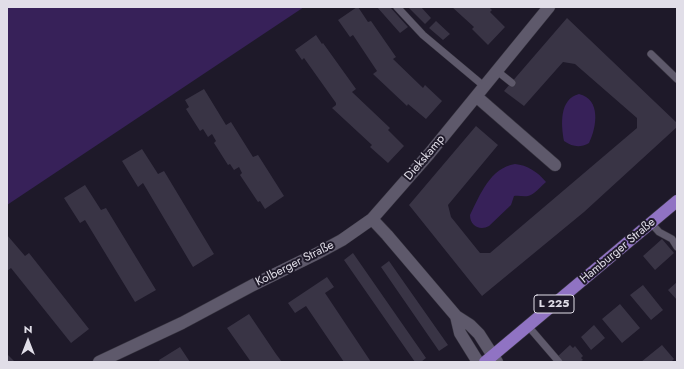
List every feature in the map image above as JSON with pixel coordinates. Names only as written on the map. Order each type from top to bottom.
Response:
[{"type":"main road","name":"Hamburger Straße","points":[[491,360],[528,326],[677,201]]},
{"type":"street","name":"Diekskamp","points":[[372,219],[477,97],[549,7]]},
{"type":"street","points":[[477,97],[555,165]]},
{"type":"street","points":[[372,219],[456,316],[470,325],[479,334],[491,360]]},
{"type":"street","name":"Kolberger Straße","points":[[100,362],[182,324],[253,285],[318,253],[342,240],[372,219]]},
{"type":"street","points":[[456,316],[460,333],[478,362]]},
{"type":"lane","points":[[397,7],[423,35],[484,87]]},
{"type":"lane","points":[[651,54],[677,79]]},
{"type":"lane","points":[[497,71],[512,83]]},
{"type":"lane","points":[[651,223],[659,232],[672,239],[677,247]]},
{"type":"lane","points":[[528,326],[559,362]]},
{"type":"shaded area","points":[[7,7],[304,7],[7,205]]},
{"type":"shaded area","points":[[579,94],[586,97],[591,102],[594,107],[595,114],[592,137],[589,143],[583,146],[570,145],[564,141],[562,128],[563,113],[568,101],[572,97]]},
{"type":"shaded area","points":[[515,164],[532,170],[546,182],[530,195],[514,196],[511,205],[489,226],[479,228],[474,225],[470,219],[470,215],[482,191],[492,177],[499,171]]},
{"type":"building","points":[[357,7],[368,22],[371,21],[396,57],[393,59],[423,88],[425,85],[442,101],[426,119],[408,104],[407,106],[373,74],[377,71],[353,35],[350,37],[338,20]]},
{"type":"building","points":[[377,7],[390,7],[408,27],[400,33]]},
{"type":"building","points":[[408,7],[421,7],[431,18],[425,24]]},
{"type":"building","points":[[452,7],[489,7],[492,10],[490,12],[505,27],[488,45],[472,29],[474,27]]},
{"type":"building","points":[[567,18],[677,123],[677,127],[584,212],[482,296],[409,205],[476,126],[498,145],[448,205],[451,217],[480,253],[490,253],[637,128],[637,118],[575,64],[563,62],[524,106],[504,91]]},
{"type":"building","points":[[436,21],[450,34],[443,40],[429,28]]},
{"type":"building","points":[[316,35],[356,89],[352,92],[390,128],[388,130],[404,146],[388,163],[370,147],[372,145],[332,108],[336,105],[336,103],[304,58],[302,60],[295,50]]},
{"type":"building","points":[[204,89],[226,125],[231,122],[253,157],[258,155],[284,196],[265,209],[260,201],[258,202],[240,175],[242,173],[239,167],[234,170],[230,164],[228,165],[214,143],[216,141],[212,134],[208,137],[203,129],[200,131],[186,109],[189,107],[185,100]]},
{"type":"building","points":[[142,149],[158,174],[164,171],[214,254],[193,267],[143,183],[138,187],[122,161]]},
{"type":"building","points":[[85,185],[101,210],[106,208],[156,290],[135,302],[85,220],[80,223],[64,198]]},
{"type":"building","points":[[7,235],[25,256],[29,253],[89,329],[71,343],[11,268],[7,271]]},
{"type":"building","points":[[662,239],[674,253],[655,270],[643,256]]},
{"type":"building","points":[[353,253],[426,358],[421,362],[415,362],[344,260]]},
{"type":"building","points":[[389,261],[448,345],[439,351],[381,267]]},
{"type":"building","points":[[327,277],[334,287],[325,293],[371,362],[344,362],[306,306],[295,313],[288,303]]},
{"type":"building","points":[[677,282],[677,300],[668,290]]},
{"type":"building","points":[[643,285],[663,310],[651,320],[630,295]]},
{"type":"building","points":[[620,304],[640,328],[622,343],[602,319]]},
{"type":"building","points":[[249,314],[282,362],[251,362],[227,328]]},
{"type":"building","points":[[594,325],[605,338],[591,350],[581,337]]},
{"type":"building","points":[[570,345],[573,348],[575,346],[583,356],[581,358],[583,360],[580,362],[562,362],[557,357]]},
{"type":"building","points":[[662,345],[674,359],[671,362],[641,362]]},
{"type":"building","points":[[180,347],[190,362],[160,362],[159,360]]},
{"type":"building","points":[[7,354],[15,362],[7,362]]}]
